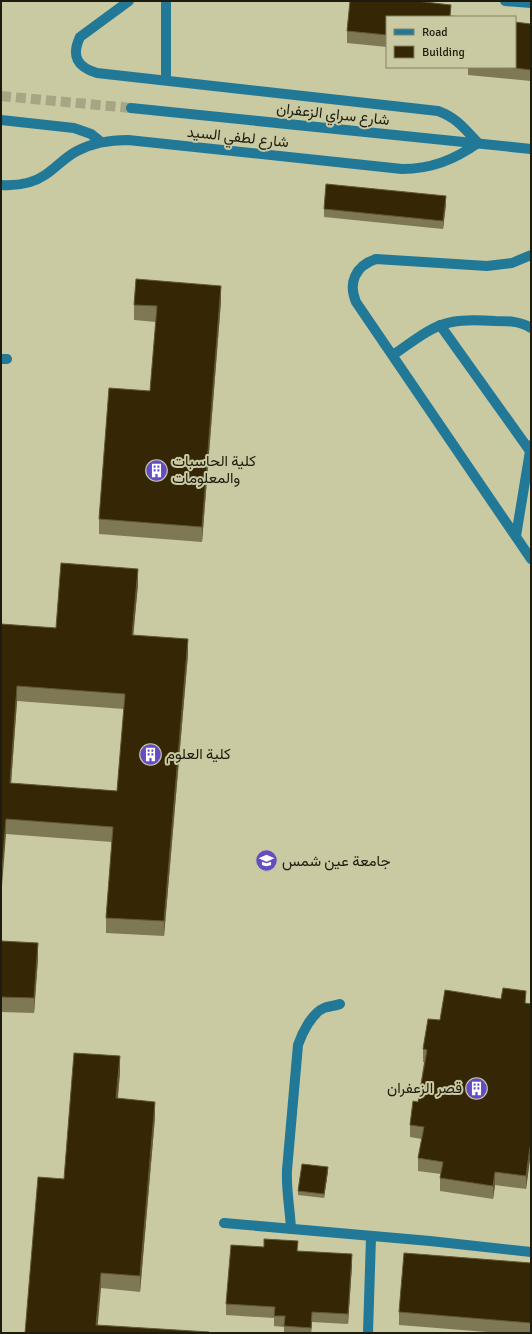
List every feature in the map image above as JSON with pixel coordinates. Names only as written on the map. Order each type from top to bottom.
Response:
[{"type":"street","points":[[129,1],[80,36],[76,45],[76,54],[79,62],[86,70],[97,73],[438,111],[455,119],[478,143]]},
{"type":"street","points":[[166,1],[166,80]]},
{"type":"street","points":[[505,1],[531,3]]},
{"type":"street","name":"شارع سراي الزعفران","points":[[131,108],[531,148]]},
{"type":"street","points":[[1,120],[74,128],[91,134],[101,142]]},
{"type":"street","name":"شارع لطفي السيد","points":[[1,185],[23,184],[34,180],[45,175],[76,151],[101,142],[115,140],[128,140],[402,169],[414,169],[430,166],[452,159],[466,152],[478,143]]},
{"type":"street","points":[[531,255],[512,263],[487,266],[376,259],[367,262],[360,268],[352,287],[356,302],[531,558]]},
{"type":"street","points":[[393,356],[440,325],[460,320],[518,322],[531,328]]},
{"type":"street","points":[[440,325],[530,448],[516,536]]},
{"type":"street","points":[[291,1229],[286,1183],[298,1045],[301,1035],[313,1017],[323,1008],[340,1004]]},
{"type":"street","points":[[224,1223],[531,1252]]},
{"type":"street","points":[[368,1333],[371,1237]]},
{"type":"building","points":[[350,1],[416,1],[451,5],[450,16],[386,16],[386,35],[347,31]]},
{"type":"building","points":[[516,22],[531,24],[531,70],[514,68],[516,68]]},
{"type":"building","points":[[326,184],[446,196],[443,221],[324,209]]},
{"type":"building","name":"كلية الحاسبات والمعلومات","points":[[136,279],[221,286],[202,527],[99,519],[109,388],[150,391],[157,306],[134,305]]},
{"type":"building","name":"كلية العلوم","points":[[61,563],[138,569],[132,635],[188,639],[164,921],[106,918],[113,827],[6,819],[1,884],[1,624],[56,628]],"holes":[[[17,686],[125,694],[117,791],[10,783]]]},
{"type":"building","points":[[1,941],[38,943],[34,998],[1,997]]},
{"type":"building","name":"قصر الزعفران","points":[[503,988],[526,991],[525,1003],[531,1004],[531,1147],[526,1176],[495,1172],[493,1186],[440,1178],[443,1162],[418,1158],[424,1127],[410,1125],[413,1101],[418,1102],[427,1050],[423,1049],[428,1019],[440,1020],[445,990],[501,999]]},
{"type":"building","points":[[74,1053],[120,1056],[116,1098],[155,1102],[140,1276],[101,1273],[96,1325],[209,1332],[208,1333],[25,1333],[38,1177],[64,1179]]},
{"type":"building","points":[[302,1164],[328,1167],[324,1194],[298,1191]]},
{"type":"building","points":[[264,1239],[298,1241],[297,1251],[352,1254],[348,1314],[312,1312],[311,1328],[284,1326],[285,1316],[274,1316],[275,1307],[226,1304],[231,1245],[264,1247]]},
{"type":"building","points":[[404,1253],[531,1263],[531,1323],[399,1312]]},
{"type":"tunnel","points":[[1,96],[131,108]]},
{"type":"place","name":"كلية الحاسبات والمعلومات","points":[[156,470]]},
{"type":"place","name":"كلية العلوم","points":[[150,754]]},
{"type":"place","name":"جامعة عين شمس","points":[[266,861]]},
{"type":"place","name":"قصر الزعفران","points":[[477,1088]]}]
